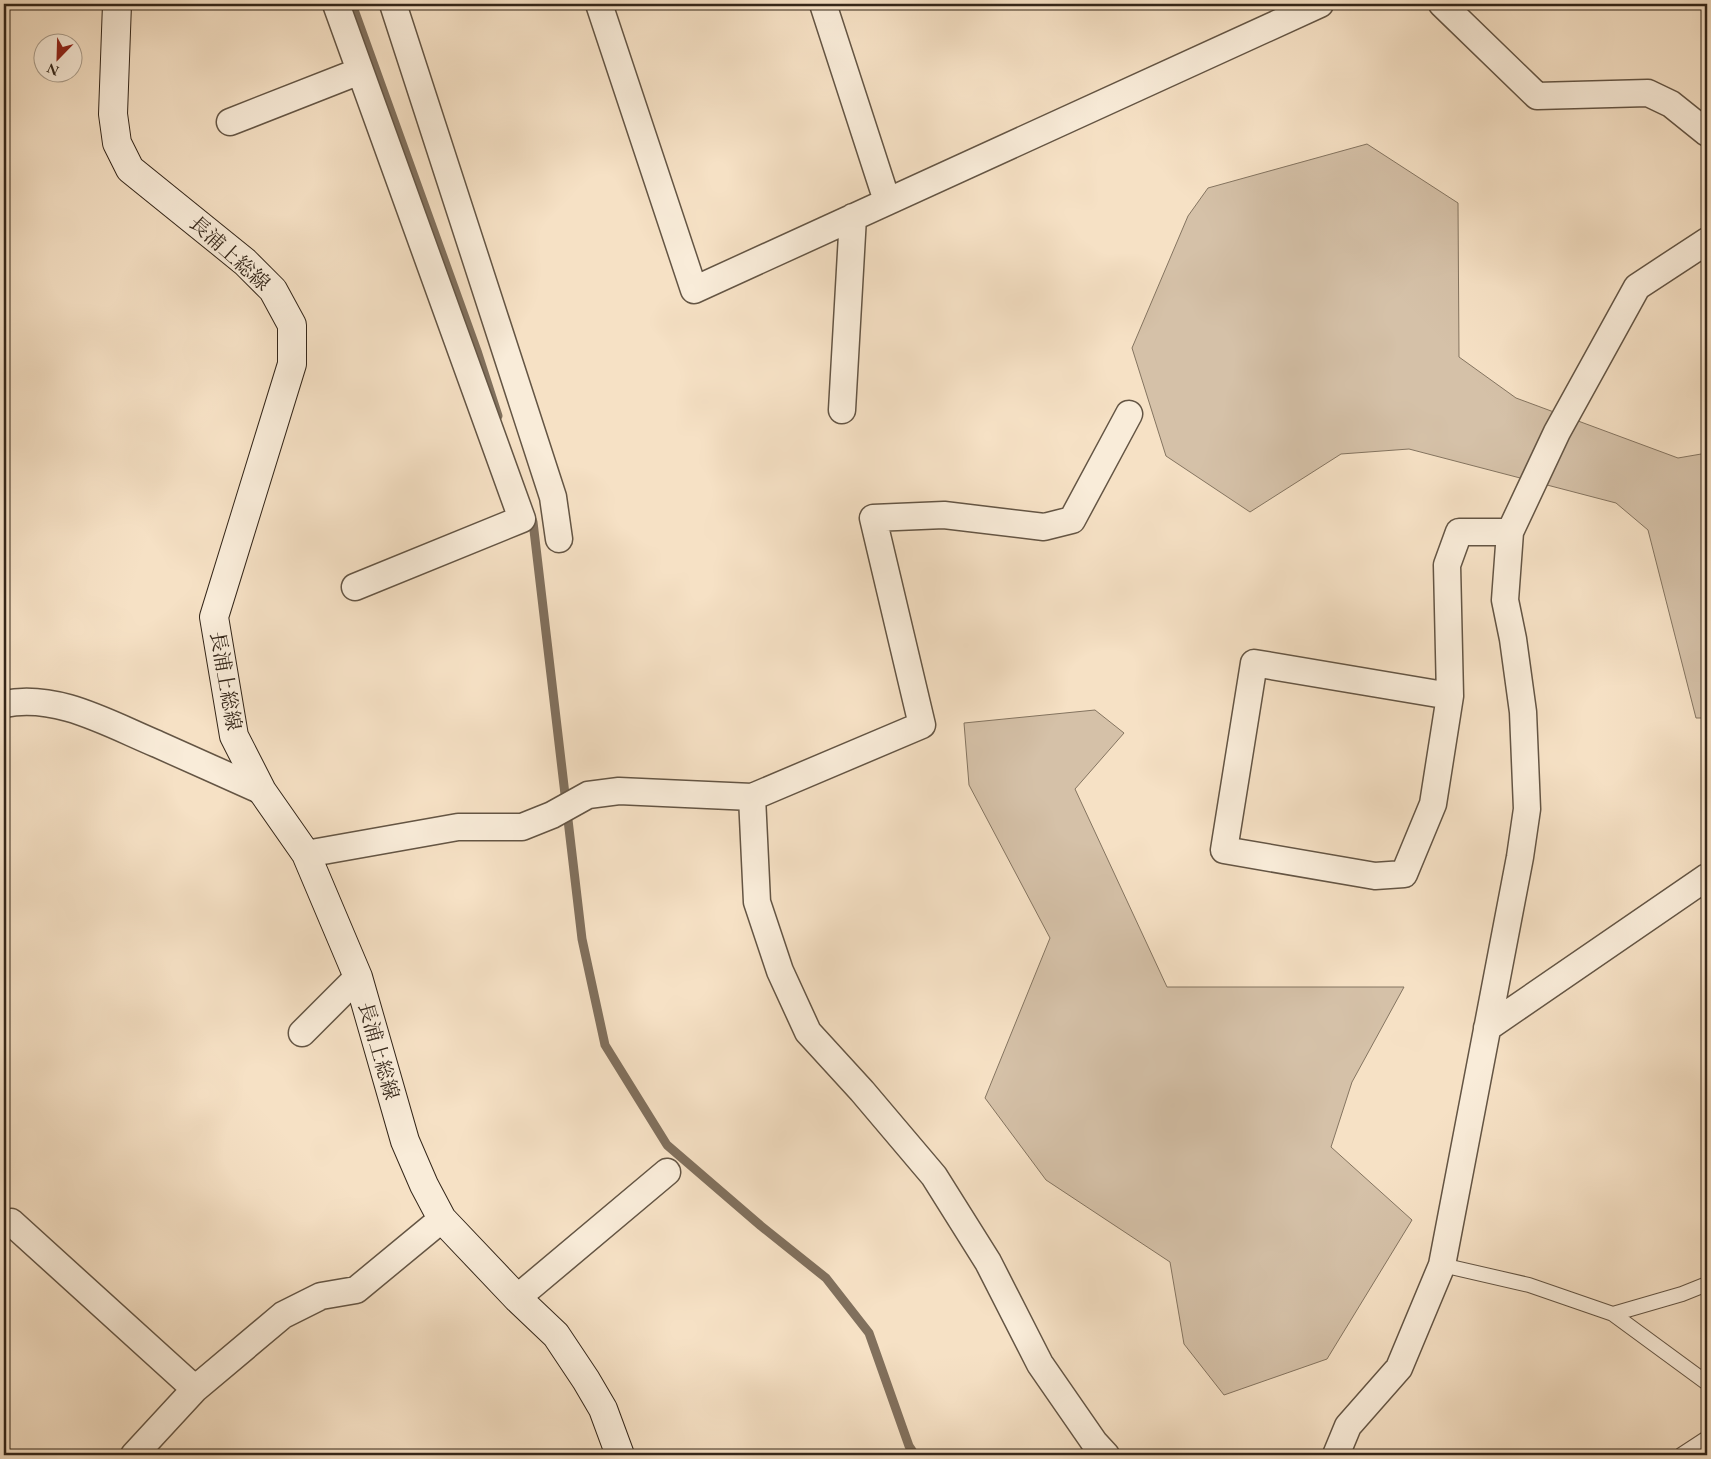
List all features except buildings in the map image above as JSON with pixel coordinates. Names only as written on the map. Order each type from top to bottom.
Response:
[{"type":"main road","name":"長浦上総線","points":[[117,4],[113,114],[117,143],[130,169],[245,262],[273,290],[292,325],[292,364],[214,617],[234,736],[262,791],[306,854],[358,977],[405,1141],[424,1185],[442,1219],[517,1298],[556,1335],[603,1409],[620,1455]]},
{"type":"street","points":[[336,4],[522,519],[355,586]]},
{"type":"street","points":[[393,4],[553,496],[559,539]]},
{"type":"street","points":[[599,4],[694,290],[1320,4]]},
{"type":"street","points":[[823,4],[887,201]]},
{"type":"street","points":[[1442,4],[1537,96],[1648,93],[1671,104],[1707,133]]},
{"type":"street","points":[[230,122],[360,71]]},
{"type":"street","points":[[842,410],[853,217]]},
{"type":"street","points":[[1336,1455],[1348,1426],[1399,1368],[1442,1264],[1487,1028],[1528,809],[1523,712],[1513,639],[1505,600],[1510,532],[1558,432],[1638,287],[1707,241]]},
{"type":"street","points":[[306,854],[458,827],[522,827],[552,815],[588,795],[619,791],[752,797],[922,725],[873,518],[944,515],[1044,527],[1072,520],[1129,414]]},
{"type":"street","points":[[1450,696],[1254,663],[1224,850],[1375,876],[1404,874],[1432,804],[1450,696],[1447,565],[1459,532],[1510,532]]},
{"type":"street","points":[[4,704],[11,702],[42,702],[76,709],[262,791]]},
{"type":"street","points":[[752,797],[757,902],[780,971],[808,1032],[862,1091],[934,1176],[988,1262],[1040,1364],[1094,1442],[1106,1455]]},
{"type":"street","points":[[1487,1028],[1707,877]]},
{"type":"street","points":[[302,1033],[358,977]]},
{"type":"street","points":[[517,1298],[667,1172]]},
{"type":"street","points":[[134,1455],[195,1389],[283,1314],[321,1296],[356,1290],[442,1219]]},
{"type":"street","points":[[4,1224],[11,1222],[195,1389]]},
{"type":"lane","points":[[1442,1264],[1529,1285],[1613,1314],[1707,1383]]},
{"type":"lane","points":[[1613,1314],[1682,1294],[1707,1284]]},
{"type":"lane","points":[[1681,1455],[1707,1438]]},
{"type":"shaded area","points":[[1367,144],[1458,203],[1459,357],[1516,398],[1678,458],[1707,453],[1707,718],[1696,718],[1648,530],[1616,503],[1409,449],[1341,454],[1250,512],[1166,456],[1132,348],[1188,216],[1208,188]]},
{"type":"shaded area","points":[[1095,710],[1124,733],[1075,789],[1167,987],[1404,987],[1352,1082],[1331,1147],[1412,1220],[1327,1359],[1224,1395],[1184,1344],[1170,1262],[1046,1180],[985,1098],[1050,938],[969,785],[964,723]]},
{"type":"waterway","points":[[352,4],[477,351],[498,416]]},
{"type":"waterway","points":[[530,514],[533,522],[582,939],[605,1045],[667,1145],[761,1226],[826,1278],[869,1333],[909,1446],[915,1455]]}]
